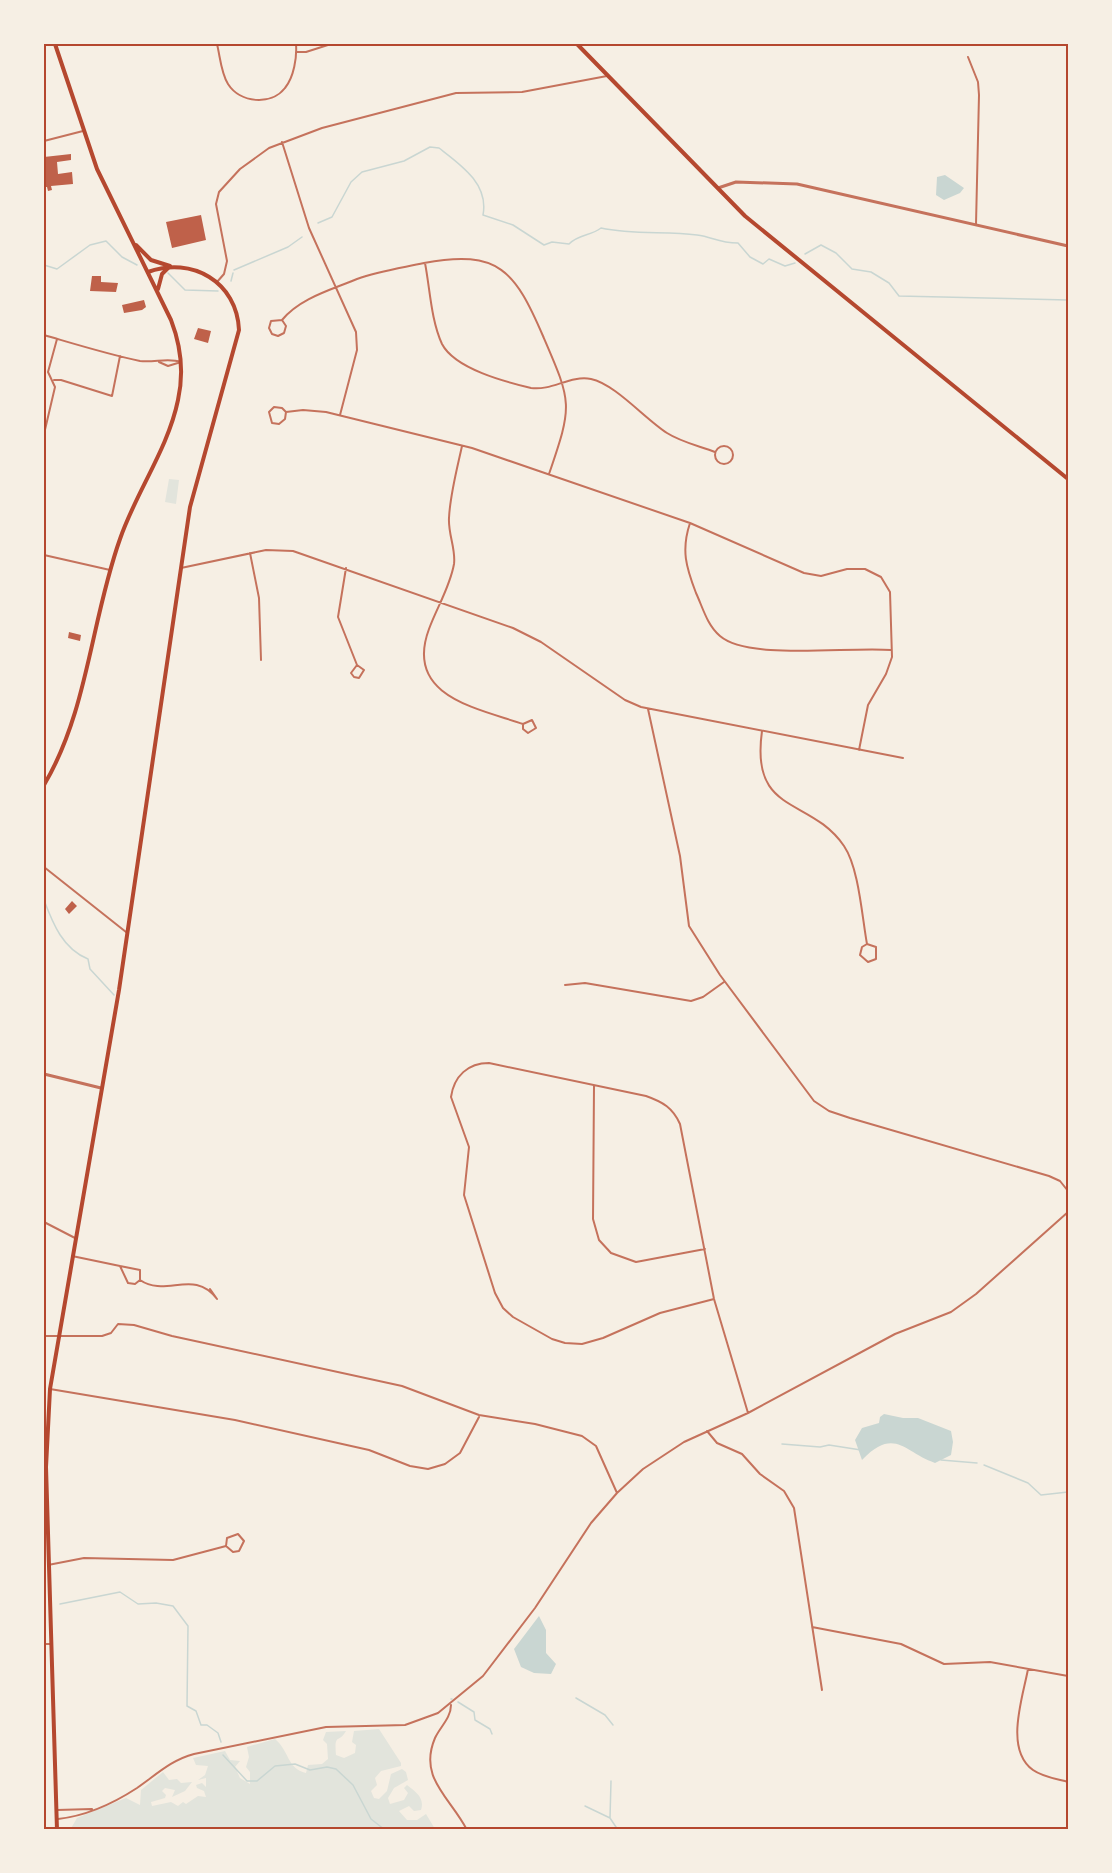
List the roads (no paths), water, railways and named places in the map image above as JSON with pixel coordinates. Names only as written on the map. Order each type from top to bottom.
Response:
[{"type":"main road","points":[[44,785],[68,736],[110,570],[126,522],[175,413],[180,387],[181,362],[174,328],[97,169],[55,44]]},
{"type":"main road","points":[[577,44],[716,189],[745,216],[1068,479]]},
{"type":"main road","points":[[57,1830],[46,1467],[50,1389],[128,933],[195,481],[238,338],[235,308],[217,282],[195,270],[151,260],[134,244]]},
{"type":"main road","points":[[148,272],[170,266]]},
{"type":"main road","points":[[157,290],[162,274],[170,266]]},
{"type":"street","points":[[216,44],[224,76],[234,91],[254,100],[279,94],[289,80],[296,44]]},
{"type":"street","points":[[296,52],[313,51],[331,44]]},
{"type":"street","points":[[968,57],[978,82],[980,95],[975,224]]},
{"type":"street","points":[[217,282],[224,274],[227,261],[216,204],[219,192],[240,169],[282,142],[322,128],[456,93],[513,93],[608,76]]},
{"type":"street","points":[[44,141],[83,131]]},
{"type":"street","points":[[282,142],[309,228],[353,324],[358,341],[340,415]]},
{"type":"street","points":[[716,189],[736,182],[766,181],[797,184],[1068,246]]},
{"type":"street","points":[[282,320],[286,326],[284,333],[278,336],[272,334],[268,328],[271,321],[282,320],[299,304],[376,272],[469,258],[494,266],[506,273],[521,289],[563,384],[567,399],[567,422],[549,474]]},
{"type":"street","points":[[424,263],[439,334],[446,350],[453,358],[469,368],[525,387],[542,389],[584,379],[597,382],[667,433],[715,452]]},
{"type":"street","points":[[44,335],[120,356],[159,362],[168,366],[181,362]]},
{"type":"street","points":[[44,434],[54,396],[54,380],[48,372],[57,339]]},
{"type":"street","points":[[54,380],[112,396],[120,356]]},
{"type":"street","points":[[159,362],[170,359],[181,362]]},
{"type":"street","points":[[286,412],[286,418],[281,423],[274,423],[269,418],[269,412],[274,407],[282,408],[286,412],[313,410],[462,446],[690,523],[812,576],[856,568],[873,572],[886,584],[890,592],[892,650],[890,666],[868,705],[859,750]]},
{"type":"street","points":[[462,446],[449,518],[454,562],[424,648],[425,665],[432,681],[452,698],[523,724],[532,720],[536,729],[532,733],[526,732],[523,724]]},
{"type":"street","points":[[726,446],[732,451],[733,457],[727,464],[721,464],[716,460],[715,452],[720,447],[726,446]]},
{"type":"street","points":[[690,523],[684,544],[685,562],[710,624],[729,642],[760,649],[825,651],[857,647],[892,650]]},
{"type":"street","points":[[181,568],[250,553],[274,550],[293,551],[441,602],[529,636],[625,700],[648,709],[903,758]]},
{"type":"street","points":[[250,553],[259,598],[261,660]]},
{"type":"street","points":[[44,555],[110,570]]},
{"type":"street","points":[[346,568],[338,617],[357,665],[361,666],[364,671],[358,679],[351,672],[357,665]]},
{"type":"street","points":[[648,709],[680,856],[686,918],[699,945],[724,982],[821,1107],[892,1131],[1049,1176],[1060,1181],[1068,1191]]},
{"type":"street","points":[[762,731],[761,766],[772,789],[833,834],[849,855],[867,944],[877,950],[878,956],[871,962],[863,960],[860,955],[860,949],[867,944]]},
{"type":"street","points":[[44,867],[128,933]]},
{"type":"street","points":[[565,985],[585,983],[691,1001],[704,998],[724,982]]},
{"type":"street","points":[[714,1299],[686,1304],[591,1342],[573,1344],[552,1338],[510,1314],[498,1301],[464,1195],[469,1147],[451,1101],[453,1088],[462,1073],[480,1063],[646,1096],[660,1101],[674,1112],[680,1124],[714,1299],[748,1413]]},
{"type":"street","points":[[44,1074],[101,1088]]},
{"type":"street","points":[[594,1086],[593,1219],[599,1240],[611,1253],[636,1262],[705,1249]]},
{"type":"street","points":[[57,1819],[95,1808],[131,1792],[166,1766],[189,1755],[326,1727],[405,1725],[430,1717],[452,1704],[489,1669],[535,1608],[591,1523],[617,1493],[669,1451],[748,1413],[886,1339],[951,1312],[966,1303],[1068,1212]]},
{"type":"street","points":[[44,1222],[75,1238]]},
{"type":"street","points":[[72,1256],[137,1268],[141,1272],[140,1280],[135,1284],[128,1283],[120,1266]]},
{"type":"street","points":[[140,1280],[147,1285],[188,1283],[210,1289]]},
{"type":"street","points":[[44,1336],[102,1336],[111,1333],[118,1324],[134,1326],[411,1389],[479,1415],[561,1430],[590,1440],[601,1454],[617,1493]]},
{"type":"street","points":[[50,1389],[235,1420],[369,1450],[410,1466],[428,1468],[445,1464],[460,1453],[479,1415]]},
{"type":"street","points":[[707,1431],[717,1443],[742,1454],[760,1474],[780,1488],[794,1508],[822,1690]]},
{"type":"street","points":[[48,1565],[84,1558],[172,1560],[226,1546],[236,1552],[242,1550],[244,1541],[240,1536],[232,1534],[227,1538],[226,1546]]},
{"type":"street","points":[[811,1626],[901,1644],[944,1664],[990,1662],[1068,1676]]},
{"type":"street","points":[[44,1644],[51,1644]]},
{"type":"street","points":[[1028,1669],[1018,1732],[1020,1752],[1035,1771],[1068,1782]]},
{"type":"street","points":[[452,1704],[451,1712],[432,1746],[429,1768],[437,1786],[467,1830]]},
{"type":"street","points":[[57,1810],[95,1808]]},
{"type":"waterway","points":[[318,223],[332,217],[351,182],[362,172],[404,161],[430,147],[439,148],[472,176],[482,194],[483,215],[513,225],[544,245],[552,242],[569,244],[601,228],[685,234],[738,243],[750,257],[763,264],[769,259],[785,266],[795,263]]},
{"type":"waterway","points":[[234,270],[288,247],[302,237]]},
{"type":"waterway","points":[[44,265],[57,269],[90,245],[106,241],[122,257],[137,265]]},
{"type":"waterway","points":[[805,254],[821,245],[836,253],[852,269],[871,272],[889,283],[899,296],[1068,300]]},
{"type":"waterway","points":[[168,273],[185,290],[218,291]]},
{"type":"waterway","points":[[231,281],[233,273]]},
{"type":"waterway","points":[[44,900],[55,927],[65,942],[79,955],[88,959],[90,969],[114,995]]},
{"type":"waterway","points":[[782,1444],[820,1447],[829,1445],[861,1450]]},
{"type":"waterway","points":[[941,1460],[977,1463]]},
{"type":"waterway","points":[[984,1465],[1028,1483],[1041,1495],[1068,1492]]},
{"type":"waterway","points":[[60,1604],[120,1592],[138,1604],[156,1603],[173,1606],[188,1626],[187,1706],[196,1711],[201,1725],[207,1725],[218,1733],[221,1742]]},
{"type":"waterway","points":[[576,1698],[605,1715],[613,1725]]},
{"type":"waterway","points":[[458,1702],[474,1712],[475,1720],[490,1729],[492,1734]]},
{"type":"waterway","points":[[223,1755],[247,1781],[257,1781],[275,1766],[295,1764],[310,1770],[327,1767],[336,1769],[353,1785],[371,1819],[385,1830]]},
{"type":"waterway","points":[[610,1818],[611,1781]]},
{"type":"waterway","points":[[585,1806],[610,1818],[618,1830]]}]
